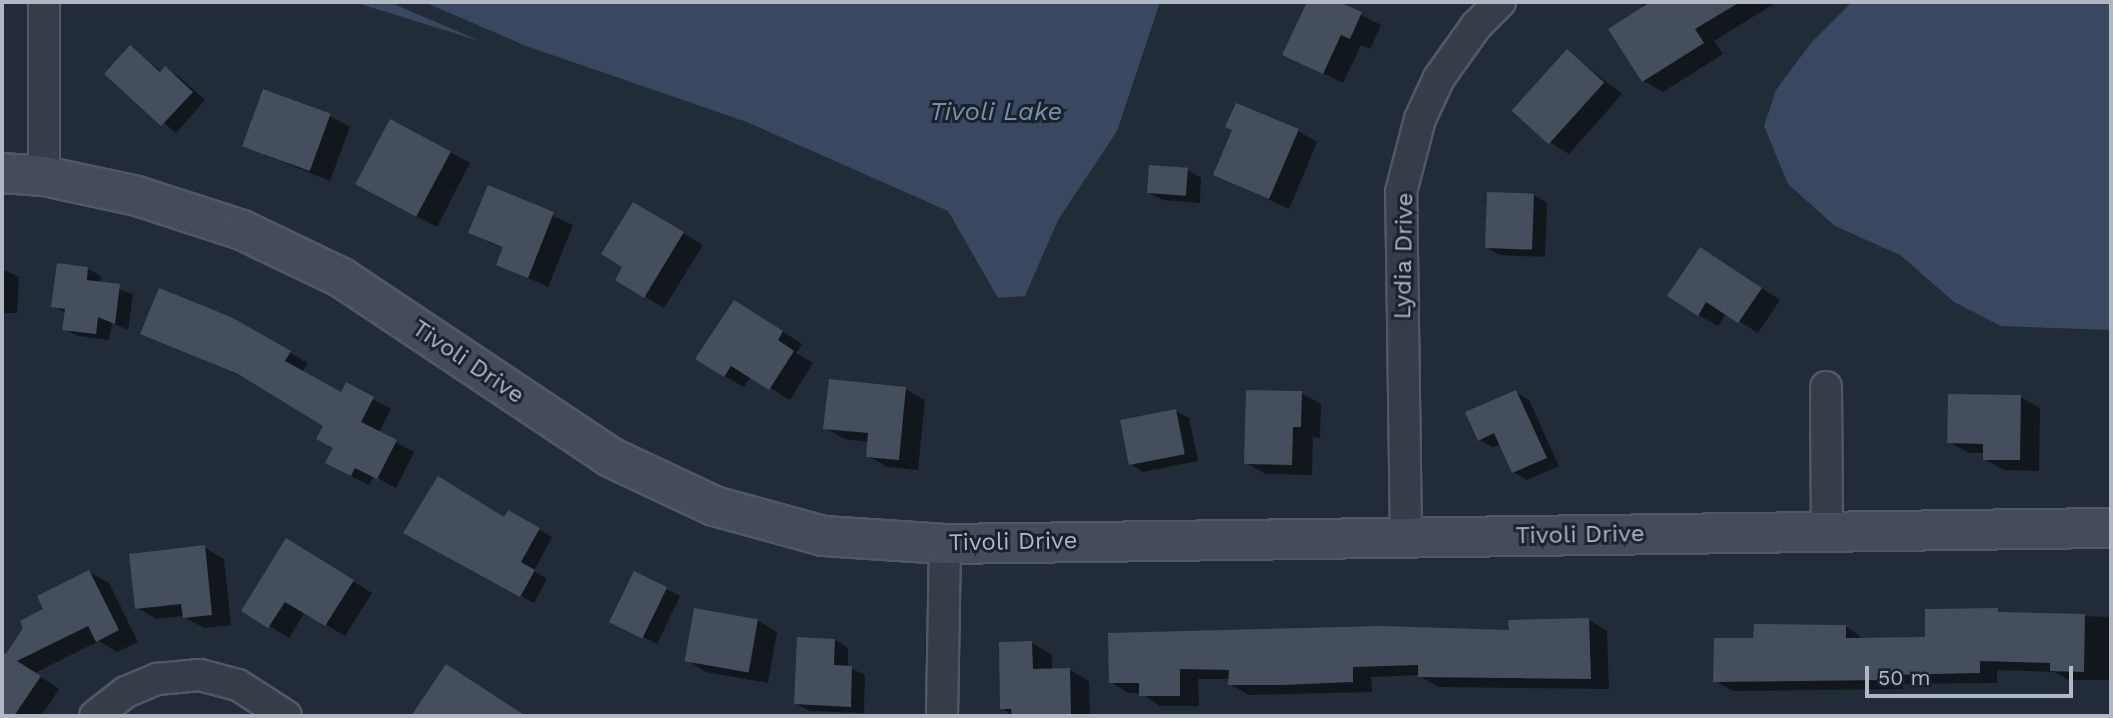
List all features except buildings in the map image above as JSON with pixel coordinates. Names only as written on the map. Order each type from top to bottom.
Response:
[{"type":"street","points":[[44,2],[44,176]]},
{"type":"street","name":"Lydia Drive","points":[[1406,537],[1401,192],[1420,119],[1439,78],[1476,26],[1500,2]]},
{"type":"street","name":"Tivoli Drive","points":[[2,173],[44,176],[137,197],[242,230],[342,278],[610,457],[714,506],[824,536],[945,544],[2111,528]]},
{"type":"street","points":[[1826,387],[1827,533]]},
{"type":"street","points":[[942,716],[945,544]]},
{"type":"street","points":[[95,716],[126,692],[157,679],[200,675],[238,685],[286,716]]},
{"type":"water","points":[[354,2],[389,2],[480,41]]},
{"type":"water","name":"Tivoli Lake","points":[[424,2],[1160,2],[1117,131],[1058,220],[1025,296],[998,298],[948,211],[747,122],[526,46]]},
{"type":"water","points":[[1852,2],[2111,2],[2111,330],[2001,326],[1954,302],[1900,255],[1835,226],[1788,184],[1764,126],[1776,90],[1811,43]]}]
